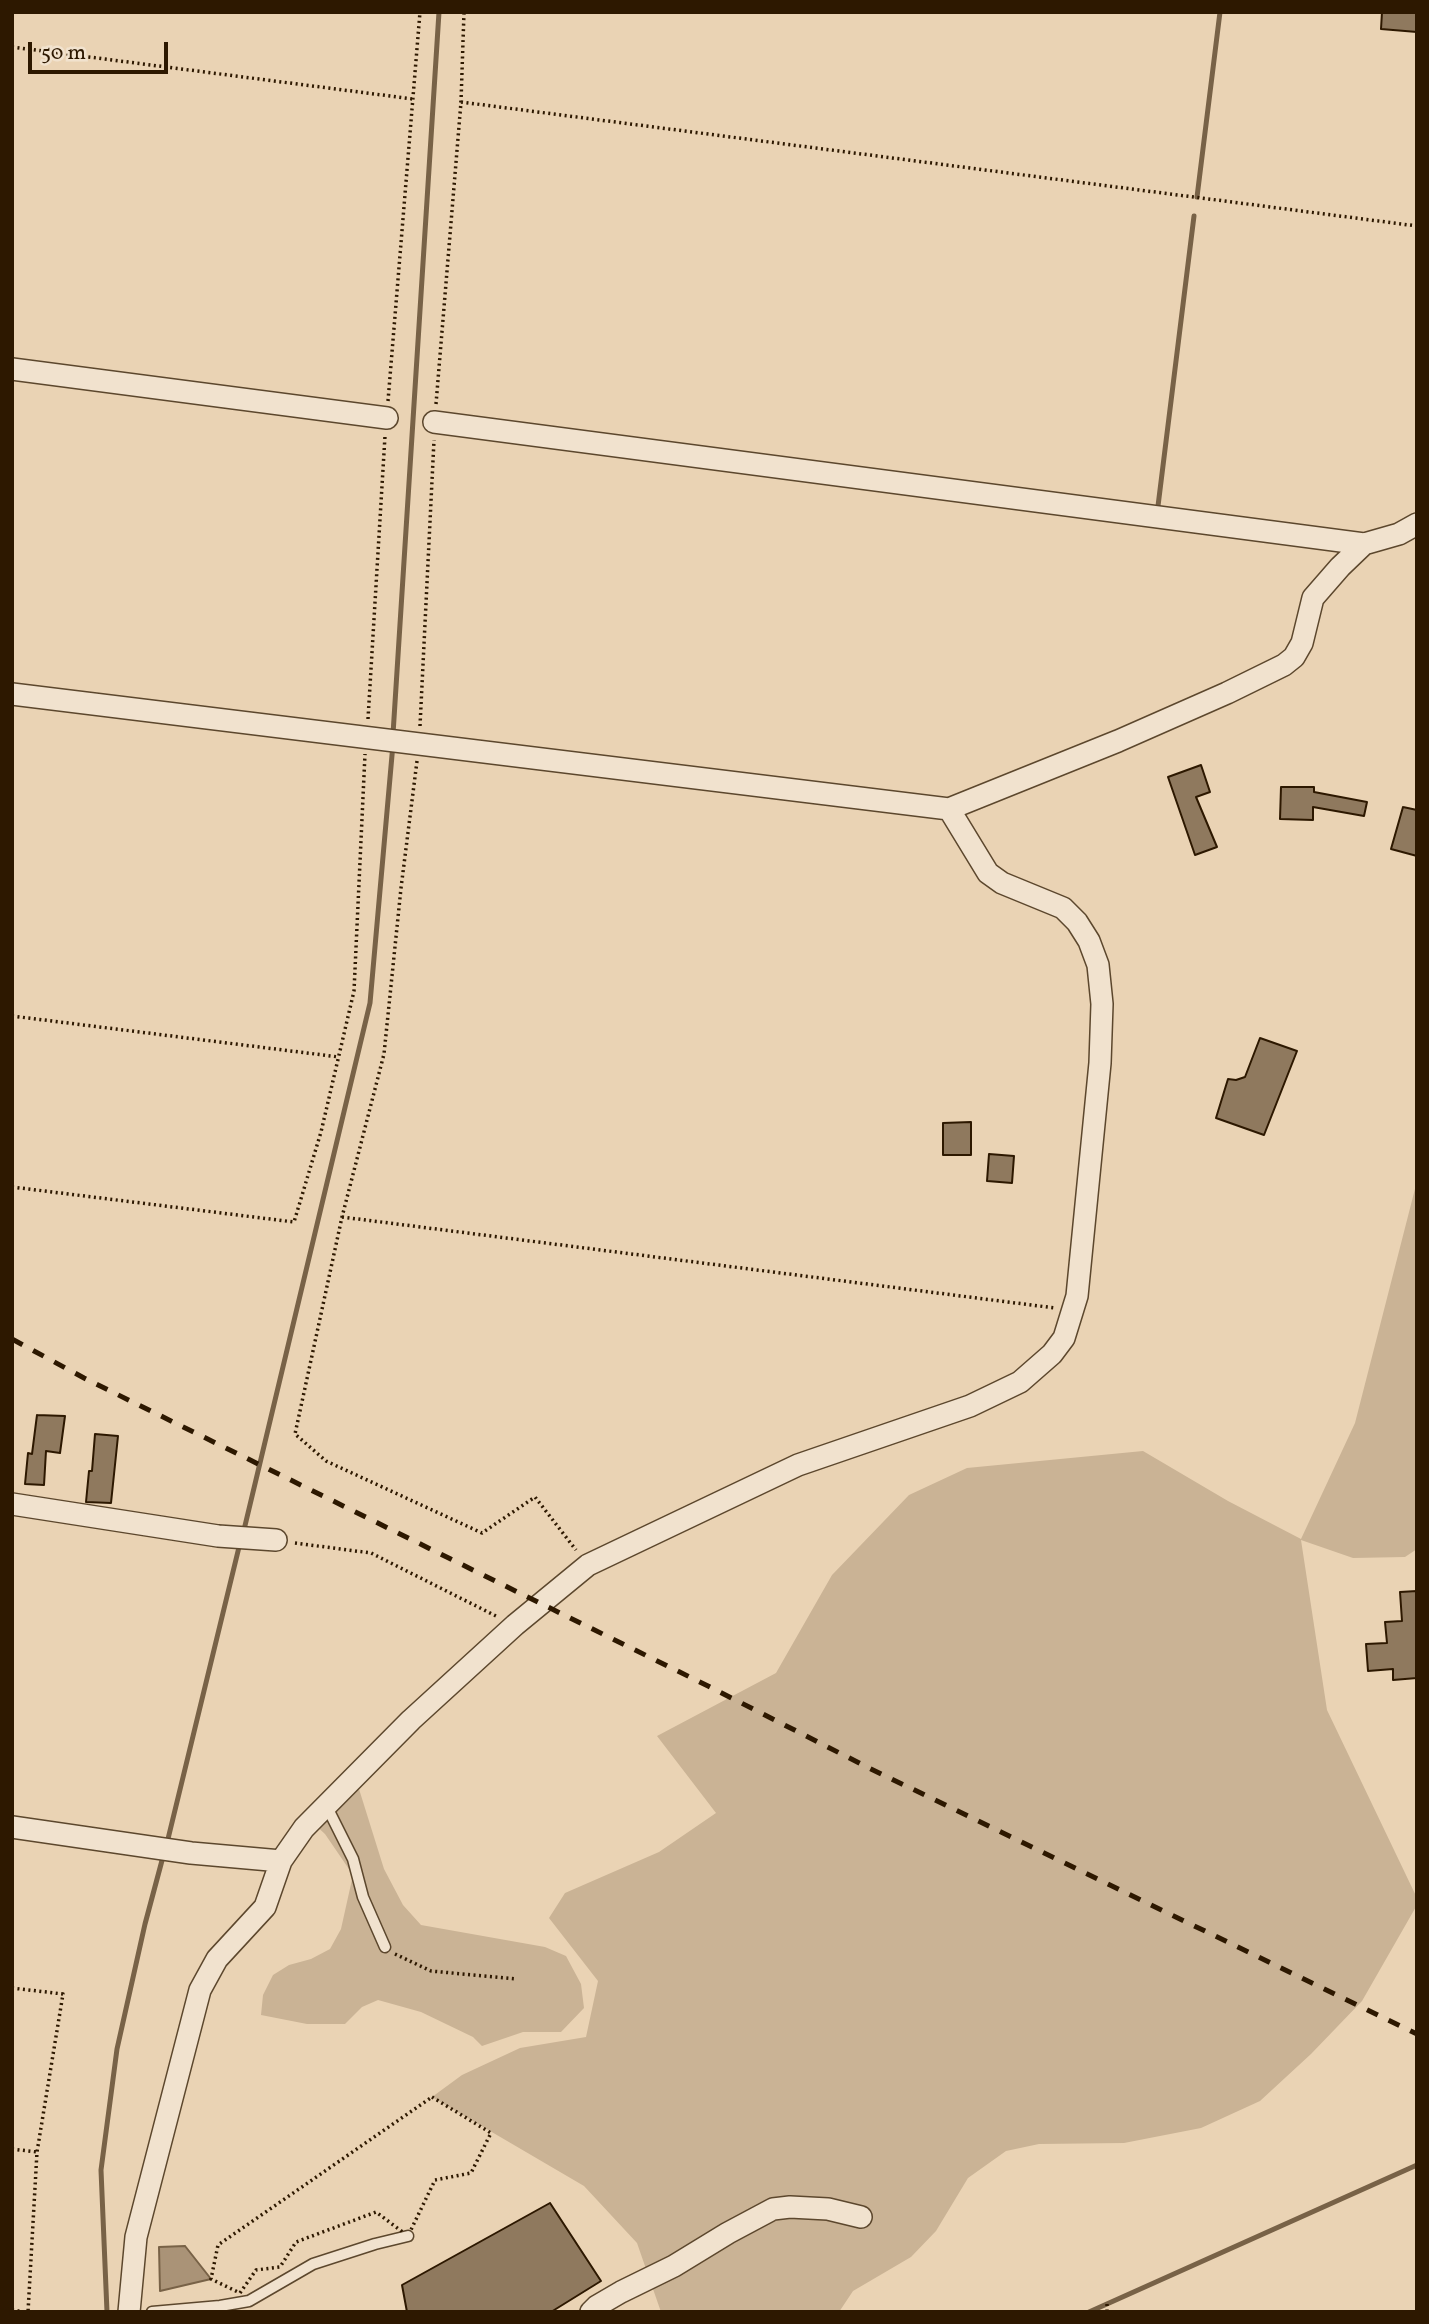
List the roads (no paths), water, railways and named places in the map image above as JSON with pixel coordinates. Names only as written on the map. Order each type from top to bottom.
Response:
[{"type":"street","points":[[12,369],[387,418]]},
{"type":"street","points":[[434,422],[1364,544],[1399,534],[1417,524]]},
{"type":"street","points":[[12,694],[949,810],[1118,741],[1284,665],[1294,657],[1303,643],[1313,598],[1364,544]]},
{"type":"street","points":[[129,2312],[136,2237],[200,1990],[217,1959],[265,1908],[281,1861],[304,1828],[326,1805],[411,1720],[515,1625],[588,1565],[798,1465],[970,1406],[1020,1382],[1052,1354],[1064,1338],[1077,1296],[1100,1063],[1102,1004],[1098,965],[1089,941],[1077,922],[1063,908],[1002,883],[988,873],[949,810]]},
{"type":"street","points":[[12,1504],[218,1536],[276,1540]]},
{"type":"street","points":[[12,1827],[191,1853],[281,1861]]},
{"type":"street","points":[[591,2312],[621,2292],[674,2266],[728,2232],[773,2209],[828,2209],[861,2217]]},
{"type":"lane","points":[[326,1805],[353,1858],[363,1897],[385,1947]]},
{"type":"lane","points":[[152,2312],[249,2301],[313,2264],[408,2236]]},
{"type":"waterway","points":[[393,734],[439,12]]},
{"type":"waterway","points":[[1197,197],[1220,12]]},
{"type":"waterway","points":[[1158,506],[1194,216]]},
{"type":"waterway","points":[[243,1534],[370,1003],[393,744]]},
{"type":"waterway","points":[[167,1843],[240,1543]]},
{"type":"waterway","points":[[107,2312],[101,2170],[117,2049],[164,1853]]},
{"type":"waterway","points":[[1089,2312],[1417,2165]]},
{"type":"railway","points":[[12,1339],[84,1378],[867,1767],[1417,2034]]}]
